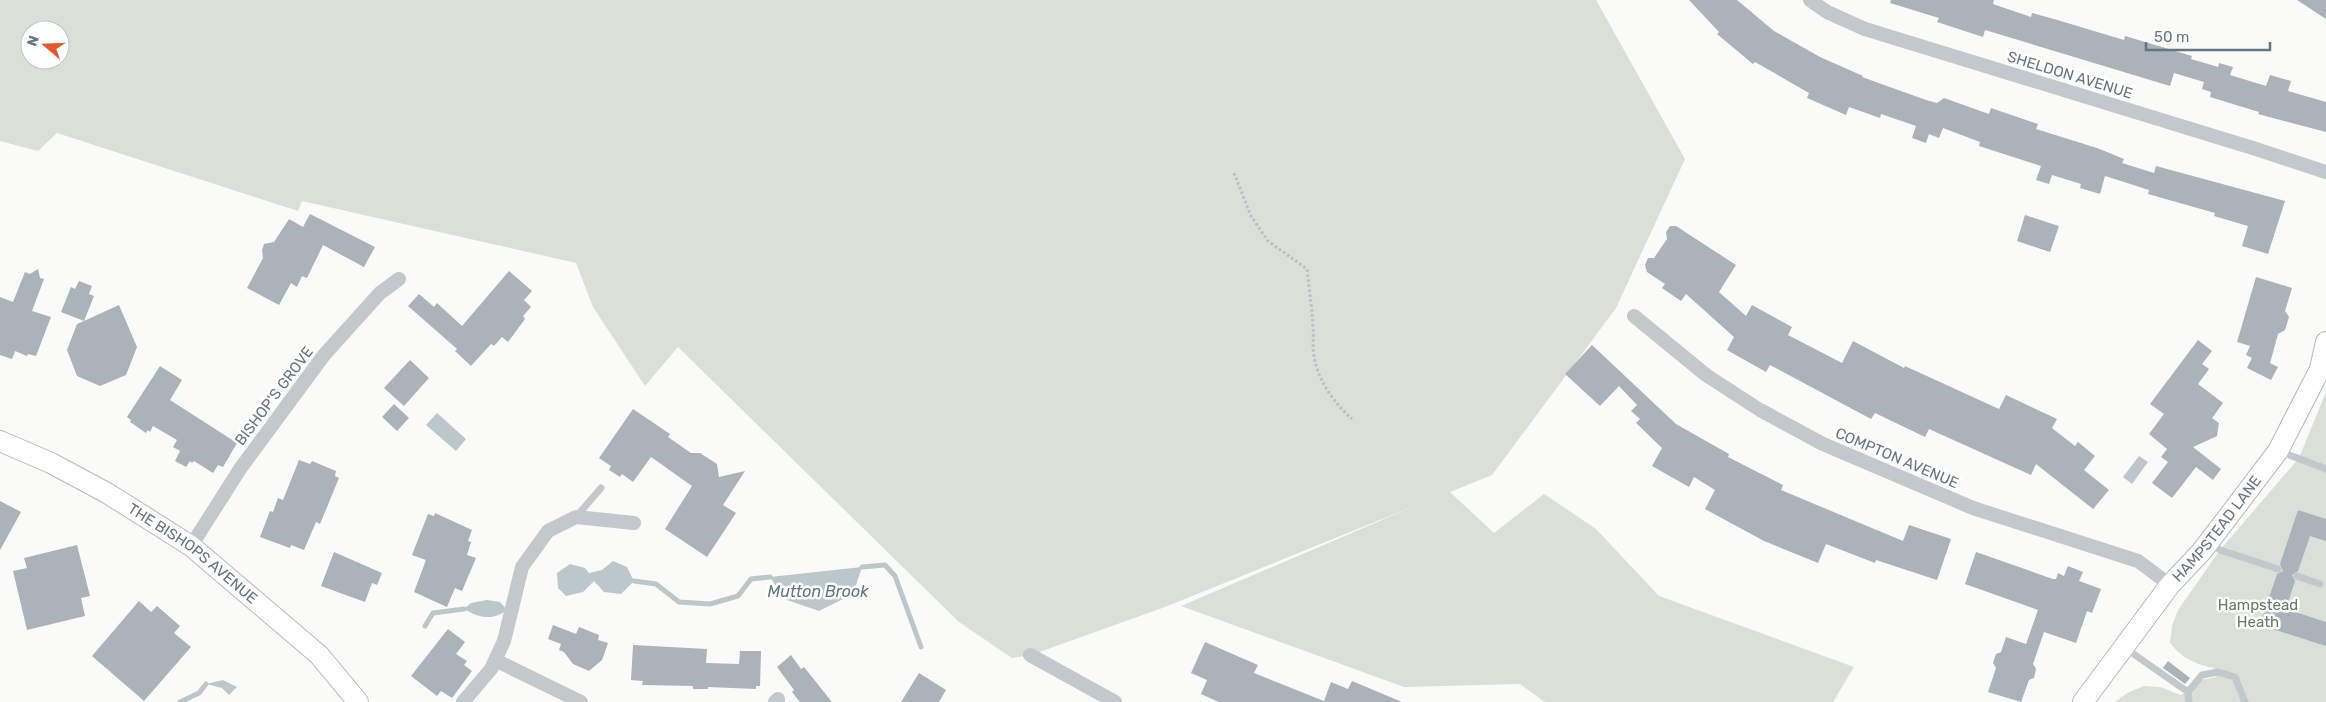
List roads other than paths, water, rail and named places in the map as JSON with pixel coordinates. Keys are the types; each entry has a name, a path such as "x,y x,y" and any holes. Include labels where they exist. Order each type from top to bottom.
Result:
{"street":[{"name":"SHELDON AVENUE","path":"1810,0 1826,12 1865,29 2326,172"},
{"name":"BISHOP'S GROVE","path":"191,546 240,469 324,354 380,294 399,279"},
{"name":"COMPTON AVENUE","path":"1634,316 1706,375 1760,410 1822,444 1897,478 1973,508 2138,561 2170,584"},
{"name":"HAMPSTEAD LANE","path":"2084,702 2170,584 2209,542 2278,451 2320,369 2326,342"},
{"name":"THE BISHOPS AVENUE","path":"0,441 51,463 107,493 191,546 319,655 358,702"},
{"path":"463,702 491,669 507,632 522,567 548,531 576,517 634,523"},
{"path":"1030,655 1115,702"},
{"path":"495,660 581,702"}],"lane":[{"path":"2278,451 2326,469"},
{"path":"576,517 601,488"},
{"path":"2209,542 2220,550 2278,569"},
{"path":"2297,576 2320,584"},
{"path":"2123,647 2188,692"},
{"path":"2188,702 2188,692 2202,675 2218,672 2235,677 2245,702"}],"water":[{"path":"437,413 466,439 456,451 426,425"},
{"path":"2139,456 2148,462 2132,484 2123,477"},
{"path":"613,561 627,567 634,581 621,594 604,592 594,581 583,592 566,596 558,588 557,573 570,564 585,568 589,573 602,570"},
{"name":"Mutton Brook","path":"862,567 853,594 819,611 784,599 770,577"},
{"path":"487,600 500,602 507,610 496,616 486,617 464,609 471,603"},
{"path":"223,680 237,687 229,695 222,688 206,684"}],"waterway":[{"path":"862,567 885,565 895,576 921,647"},
{"name":"Mutton Brook","path":"634,581 656,584 679,602 710,604 738,596 751,579 770,577"},
{"name":"Mutton Brook","path":"425,626 433,613 464,609"},
{"name":"Mutton Brook","path":"180,702 199,693 206,684"}],"park label":[{"name":"Hampstead Heath","path":"2258,614"}]}
